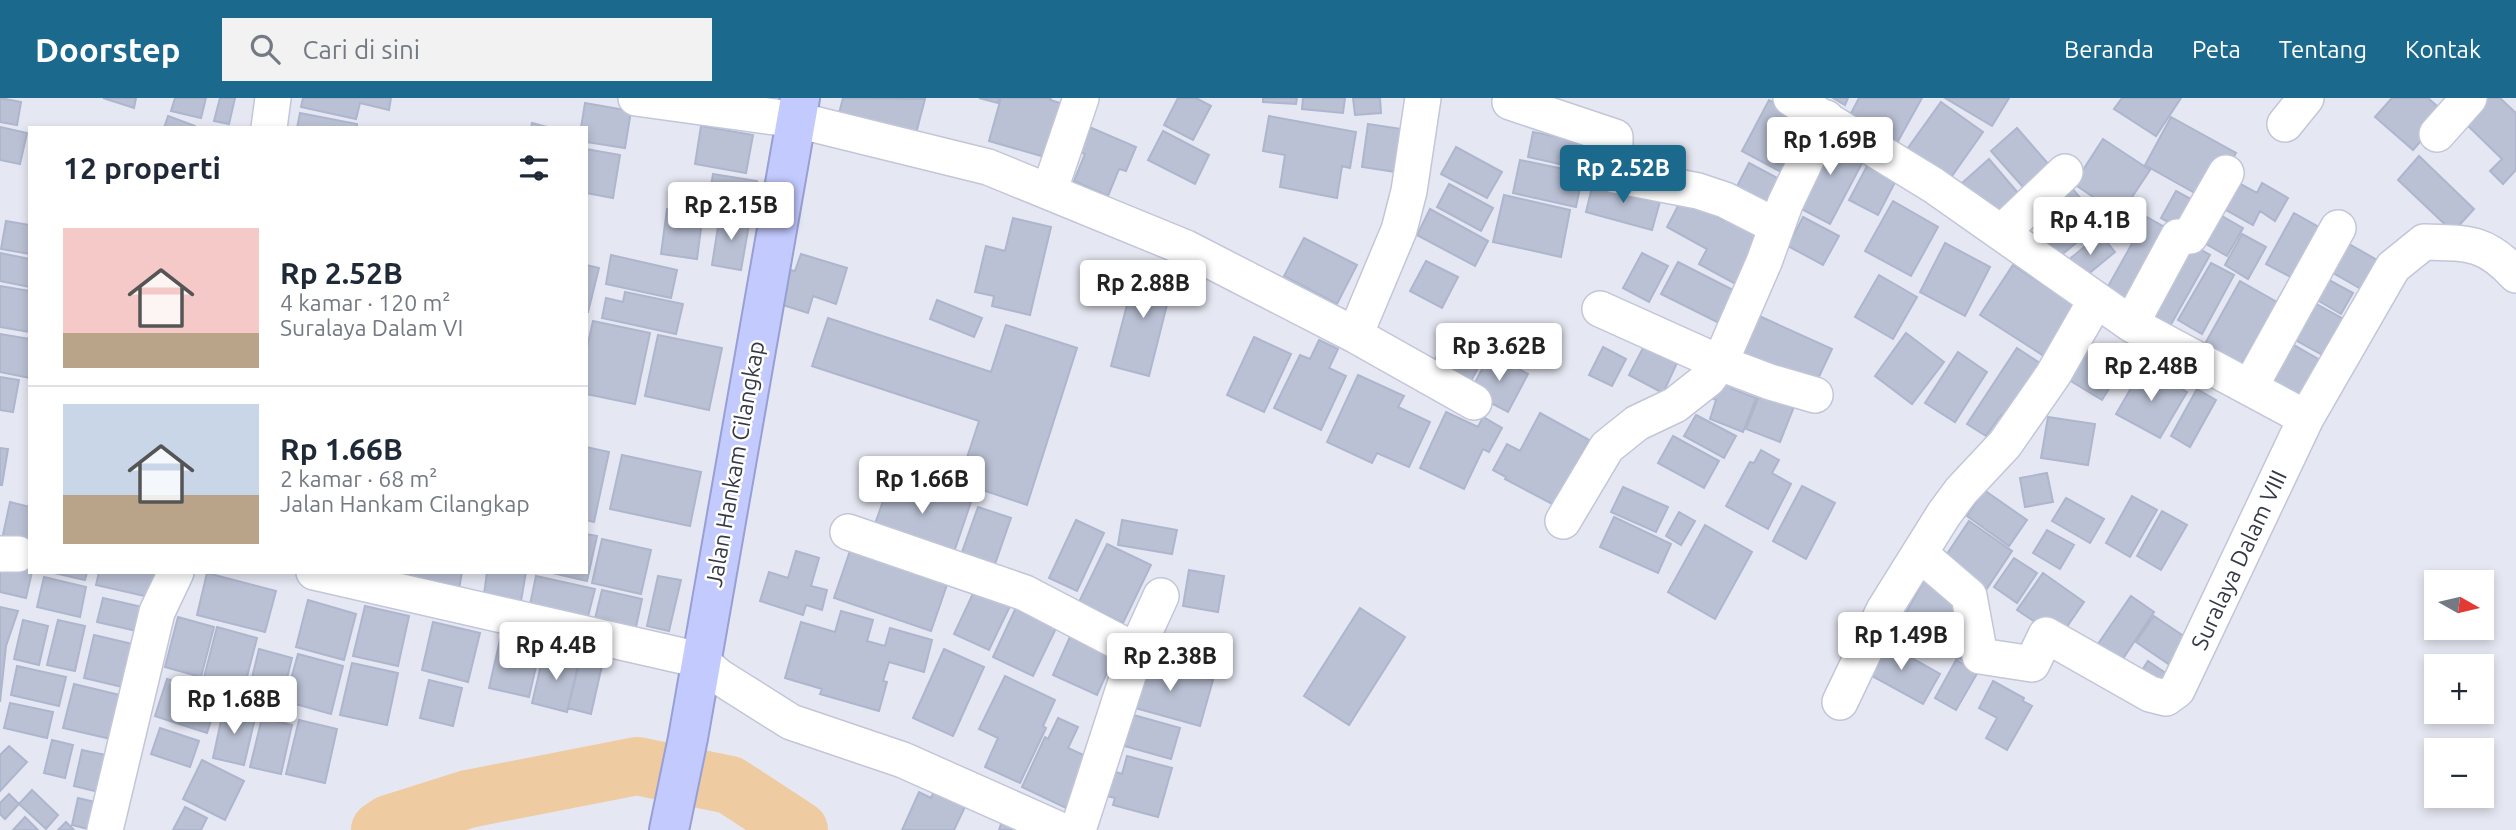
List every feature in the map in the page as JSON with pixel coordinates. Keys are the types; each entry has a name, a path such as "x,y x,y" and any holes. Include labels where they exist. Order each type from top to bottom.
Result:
{"street":[{"path":"269,126 272,98"},
{"path":"636,98 799,109 988,167 1186,248 1354,335 1474,402"},
{"path":"1049,192 1081,98"},
{"path":"1354,335 1399,230 1409,191 1423,98"},
{"path":"1791,98 1933,185 2131,324 2306,418"},
{"path":"2437,134 2469,98"},
{"path":"1506,99 1615,137 1615,175 1698,191 1725,200 1776,226"},
{"name":"Jalan Hankam Cilangkap","path":"669,830 688,738 799,109"},
{"path":"1563,522 1608,447 1637,423 1675,405 1708,379 1720,363 1776,226 1826,118"},
{"path":"2001,233 2065,172"},
{"path":"2131,324 2178,237 2190,236 2227,173"},
{"path":"2250,387 2338,228"},
{"name":"Suralaya Dalam VIII","path":"1920,554 1969,596 1980,656 2032,664 2046,635 2150,694 2166,698 2177,690 2306,418 2393,267 2424,242 2473,243 2502,260 2516,275"},
{"path":"1840,702 1884,610 1944,514 2005,444 2053,375 2096,300"},
{"path":"1600,309 1720,363 1815,395"},
{"path":"848,532 1025,593 1136,651"},
{"path":"105,830 157,612 175,574"},
{"path":"323,574 700,660 718,676 791,722 903,760 1060,830"},
{"path":"1078,830 1136,651 1161,596"}],"building":[{"path":"0,98 21,102 17,125 0,122"},
{"path":"103,98 136,98 134,108"},
{"path":"175,98 206,98 201,118 171,111"},
{"path":"220,98 235,98 229,124 214,121"},
{"path":"303,98 391,98 389,110 360,103 356,119 301,107"},
{"path":"843,98 925,99 914,141 837,121"},
{"path":"979,98 999,98 998,103"},
{"path":"1001,98 1051,98 1050,100 1070,106 1055,160 989,141"},
{"path":"1178,98 1196,98 1211,106 1193,140 1164,125"},
{"path":"1263,98 1297,98 1296,104 1263,102"},
{"path":"1303,98 1345,98 1343,113 1302,109"},
{"path":"1353,98 1380,98 1381,113 1355,115"},
{"path":"1833,98 1848,98 1845,105"},
{"path":"1859,98 1922,98 1897,143 1849,117"},
{"path":"1945,98 2009,98 1992,126"},
{"path":"2122,98 2181,98 2156,136 2114,109"},
{"path":"2392,98 2428,98 2445,113 2413,150 2375,117"},
{"path":"2481,98 2500,98 2516,113 2516,170 2503,184 2490,171 2502,159 2461,119"},
{"path":"1769,100 1814,125 1787,175 1742,151"},
{"path":"1941,102 1983,132 1947,183 1905,152"},
{"path":"585,103 631,111 625,148 588,142 588,126 581,126"},
{"path":"300,113 357,124 357,126 297,126"},
{"path":"168,116 195,126 165,126"},
{"path":"1269,116 1356,132 1350,168 1342,166 1337,198 1280,187 1285,155 1263,151"},
{"path":"2171,117 2236,153 2209,201 2145,165"},
{"path":"1368,124 1415,131 1409,174 1362,167"},
{"path":"701,126 753,135 746,173 695,164"},
{"path":"1087,126 1136,147 1126,171 1119,169 1108,196 1074,181 1085,154 1076,150"},
{"path":"0,127 27,133 20,164 0,160"},
{"path":"2017,128 2057,174 2031,196 1991,151"},
{"path":"1831,130 1869,150 1830,224 1792,204"},
{"path":"1163,131 1209,155 1195,184 1148,160"},
{"path":"1533,132 1583,142 1578,168 1528,157"},
{"path":"2103,139 2150,170 2120,215 2074,184"},
{"path":"1456,147 1502,172 1487,198 1441,174"},
{"path":"588,149 620,155 613,198 588,193"},
{"path":"1874,153 1902,169 1878,215 1849,200"},
{"path":"2419,156 2474,209 2453,232 2398,180"},
{"path":"1989,159 2024,200 1998,224 1962,183"},
{"path":"1520,160 1583,173 1576,207 1513,193"},
{"path":"1749,163 1785,182 1767,215 1732,196"},
{"path":"713,174 757,181 752,212 708,205"},
{"path":"1594,179 1661,198 1652,230 1586,212"},
{"path":"2233,180 2257,193 2262,183 2288,198 2275,221 2260,211 2253,225 2219,206"},
{"path":"2067,182 2101,223 2060,256 2026,215"},
{"path":"1449,184 1493,208 1481,231 1437,207"},
{"path":"2176,191 2198,203 2183,230 2161,218"},
{"path":"1504,195 1570,210 1561,257 1493,242"},
{"path":"1682,198 1723,220 1727,214 1768,236 1741,287 1699,264 1707,249 1667,227"},
{"path":"1893,201 1938,227 1911,276 1865,251"},
{"path":"2208,208 2243,228 2227,256 2192,236"},
{"path":"667,209 703,213 697,259 661,254"},
{"path":"1430,209 1488,241 1475,266 1417,235"},
{"path":"2294,213 2324,230 2296,280 2266,264"},
{"path":"720,214 750,219 741,270 712,265"},
{"path":"1803,217 1839,236 1823,265 1788,246"},
{"path":"2147,217 2173,232 2133,305 2106,290"},
{"path":"1013,218 1051,227 1030,315 992,306 994,296 975,292 986,246 1005,251"},
{"path":"6,221 28,225 28,254 1,249"},
{"path":"2100,234 2115,252 2081,280 2066,262"},
{"path":"2242,234 2266,247 2248,279 2225,265"},
{"path":"2337,237 2384,264 2368,293 2321,266"},
{"path":"1304,238 1357,265 1337,304 1284,276"},
{"path":"2182,239 2210,255 2169,328 2141,313"},
{"path":"1945,243 1990,267 1965,316 1920,292"},
{"path":"0,253 28,259 28,287 0,281"},
{"path":"1642,253 1668,266 1649,302 1623,288"},
{"path":"801,254 847,268 836,304 813,296 808,313 780,304 790,270 795,271"},
{"path":"611,255 677,270 671,298 606,284"},
{"path":"1426,261 1458,277 1442,308 1410,291"},
{"path":"1678,262 1739,293 1723,325 1661,294"},
{"path":"1138,263 1175,273 1149,376 1111,366"},
{"path":"2211,263 2234,275 2202,334 2178,320"},
{"path":"588,265 599,268 588,312"},
{"path":"2013,265 2079,308 2047,358 1980,315"},
{"path":"2316,273 2353,293 2341,314 2305,293"},
{"path":"1879,275 1917,297 1893,339 1855,317"},
{"path":"2240,281 2277,302 2237,372 2201,351"},
{"path":"0,286 28,291 28,332 0,327"},
{"path":"625,292 683,304 676,334 602,318 606,298 623,302"},
{"path":"2302,296 2347,321 2326,357 2281,332"},
{"path":"937,300 982,318 974,337 930,319"},
{"path":"1757,315 1832,349 1815,385 1739,366 1745,353 1740,351"},
{"path":"828,318 991,372 1006,325 1077,348 1027,505 959,482 979,421 812,366"},
{"path":"593,321 650,333 635,404 588,394 588,343"},
{"path":"1452,327 1489,347 1467,389 1430,369"},
{"path":"1906,333 1944,362 1912,404 1875,376"},
{"path":"0,334 28,339 28,378 0,372"},
{"path":"658,335 722,348 709,410 645,396"},
{"path":"1254,337 1291,354 1264,412 1227,395"},
{"path":"2280,337 2327,364 2304,405 2257,378"},
{"path":"1319,340 1338,349 1329,368 1346,376 1321,430 1274,408 1300,355 1310,359"},
{"path":"2086,340 2125,363 2102,400 2064,377"},
{"path":"1644,346 1677,363 1663,393 1629,375"},
{"path":"1603,347 1626,359 1612,386 1589,375"},
{"path":"2017,348 2049,369 2014,424 2001,415 1986,436 1967,424"},
{"path":"1958,352 1987,372 1955,422 1925,403"},
{"path":"1490,354 1528,374 1508,412 1470,392"},
{"path":"2143,367 2187,392 2160,438 2116,414"},
{"path":"1719,370 1737,377 1732,389 1756,398 1743,432 1710,419 1716,400 1708,397"},
{"path":"1358,375 1404,396 1398,407 1430,422 1409,467 1377,453 1372,463 1327,442"},
{"path":"0,377 19,380 13,412 0,410"},
{"path":"1763,386 1797,399 1780,442 1746,429"},
{"path":"2197,389 2216,400 2190,447 2171,436"},
{"path":"1446,412 1478,427 1483,417 1502,428 1489,452 1483,449 1464,489 1420,468"},
{"path":"1540,413 1589,440 1554,505 1493,470 1507,444 1520,451"},
{"path":"1696,415 1736,436 1724,458 1684,436"},
{"path":"2048,417 2095,424 2088,465 2041,458"},
{"path":"1673,436 1719,461 1704,488 1658,463"},
{"path":"588,447 609,452 594,522 588,520"},
{"path":"0,448 8,449 2,485 0,485"},
{"path":"1761,450 1779,460 1772,473 1791,484 1768,529 1726,506 1750,462 1754,463"},
{"path":"622,455 701,472 690,526 610,509"},
{"path":"2047,473 2053,502 2025,507 2020,478"},
{"path":"892,475 971,502 952,558 873,530"},
{"path":"1802,486 1835,503 1806,559 1773,541"},
{"path":"1623,487 1668,507 1656,532 1611,512"},
{"path":"1984,490 2027,520 2009,546 1967,516"},
{"path":"2132,496 2157,510 2130,557 2106,543"},
{"path":"2066,498 2104,519 2090,543 2052,521"},
{"path":"10,502 28,506 28,551 1,544"},
{"path":"978,507 1011,518 994,567 961,555"},
{"path":"2162,511 2187,525 2161,570 2137,556"},
{"path":"1679,512 1695,521 1681,545 1666,536"},
{"path":"1614,517 1671,544 1658,573 1600,547"},
{"path":"1076,520 1104,533 1077,591 1049,578"},
{"path":"1122,520 1177,530 1172,554 1118,545"},
{"path":"1969,521 2012,551 1984,593 1941,563"},
{"path":"1705,525 1752,552 1715,619 1668,592"},
{"path":"2047,530 2074,545 2060,569 2033,553"},
{"path":"588,534 597,536 587,581 557,574 588,574"},
{"path":"602,539 651,550 641,594 592,583"},
{"path":"853,542 950,576 931,631 834,598"},
{"path":"1107,544 1151,565 1123,623 1079,602"},
{"path":"796,551 819,558 811,586 827,590 822,610 806,605 803,615 760,601 769,572 788,578"},
{"path":"0,558 28,565 28,574 32,574 26,598 0,592"},
{"path":"2014,558 2037,573 2017,603 1994,587"},
{"path":"1189,570 1224,576 1218,612 1183,606"},
{"path":"2043,573 2084,602 2059,638 2017,610"},
{"path":"59,574 86,574 85,580"},
{"path":"99,574 164,574 158,599 96,585"},
{"path":"207,574 276,591 265,632 197,615"},
{"path":"411,574 462,574 457,601 407,590"},
{"path":"487,574 526,574 520,607 483,602"},
{"path":"1927,575 1967,597 1934,656 1895,633"},
{"path":"536,576 595,589 585,628 528,614"},
{"path":"658,576 681,580 669,631 647,626"},
{"path":"44,577 86,587 80,617 37,607"},
{"path":"977,585 1012,602 989,650 954,634"},
{"path":"602,590 642,599 633,641 592,631"},
{"path":"2131,596 2154,612 2122,660 2098,644"},
{"path":"103,598 155,610 150,634 97,622"},
{"path":"308,600 356,614 344,660 296,647"},
{"path":"1019,601 1060,620 1033,676 993,657"},
{"path":"365,606 409,616 398,666 353,656"},
{"path":"0,607 18,611 6,646 0,702"},
{"path":"1360,608 1405,637 1349,725 1304,696"},
{"path":"841,611 873,620 867,641 885,646 890,628 932,640 924,672 889,662 879,711 820,694 822,689 785,678 801,622 835,632"},
{"path":"2154,616 2188,639 2170,665 2136,642"},
{"path":"178,617 214,627 201,677 165,667"},
{"path":"23,620 48,626 39,665 14,659"},
{"path":"58,620 85,626 75,671 47,665"},
{"path":"433,622 480,633 468,682 422,670"},
{"path":"1954,626 1975,635 1964,661 1942,651"},
{"path":"217,627 257,638 243,692 203,681"},
{"path":"1073,630 1117,650 1097,695 1053,675"},
{"path":"94,635 141,646 131,689 84,678"},
{"path":"500,640 540,649 529,697 489,688"},
{"path":"1880,640 1940,674 1923,704 1863,671"},
{"path":"259,649 292,658 281,703 248,694"},
{"path":"944,649 984,667 953,736 913,718"},
{"path":"544,653 579,661 567,712 532,703"},
{"path":"298,654 343,666 331,714 285,701"},
{"path":"581,656 603,661 591,714 568,708"},
{"path":"1141,659 1213,680 1200,726 1128,706"},
{"path":"1956,660 1978,672 1956,710 1935,698"},
{"path":"2148,661 2167,674 2154,693 2135,681"},
{"path":"352,663 398,673 387,725 340,715"},
{"path":"17,666 66,677 59,706 11,695"},
{"path":"1005,676 1055,700 1043,726 1046,728 1020,783 985,767 998,738 979,729"},
{"path":"167,679 219,696 207,733 155,716"},
{"path":"429,680 462,688 453,726 420,718"},
{"path":"1993,681 2024,698 2023,701 2032,706 2007,750 1986,738 1997,718 1979,708"},
{"path":"74,684 124,696 115,740 63,728"},
{"path":"10,703 53,712 47,738 4,728"},
{"path":"224,707 256,714 244,765 213,758"},
{"path":"1130,714 1180,728 1171,759 1121,745"},
{"path":"262,718 292,725 281,774 250,767"},
{"path":"1058,718 1078,727 1068,748 1090,758 1066,808 1022,787 1045,737 1048,739"},
{"path":"299,720 337,729 325,783 286,774"},
{"path":"160,728 199,741 190,767 151,754"},
{"path":"52,740 73,745 65,778 44,773"},
{"path":"9,746 27,762 0,791 0,755"},
{"path":"82,750 115,757 107,794 74,786"},
{"path":"1127,756 1172,768 1158,817 1113,805 1115,798 1102,795 1110,770 1122,774"},
{"path":"202,760 244,781 225,820 183,799"},
{"path":"940,778 972,792 954,830 902,830 919,792 931,798"},
{"path":"32,790 58,815 46,829 19,804"},
{"path":"9,794 19,804 5,819 0,814 0,803"},
{"path":"78,798 107,805 92,830 72,825"},
{"path":"185,807 207,818 201,830 173,830"},
{"path":"25,817 38,830 13,830"},
{"path":"1003,818 1038,830 999,830"},
{"path":"66,822 74,830 58,830"}],"waterway":[{"path":"380,830 389,824 468,799 637,766 730,785 799,830"}]}
